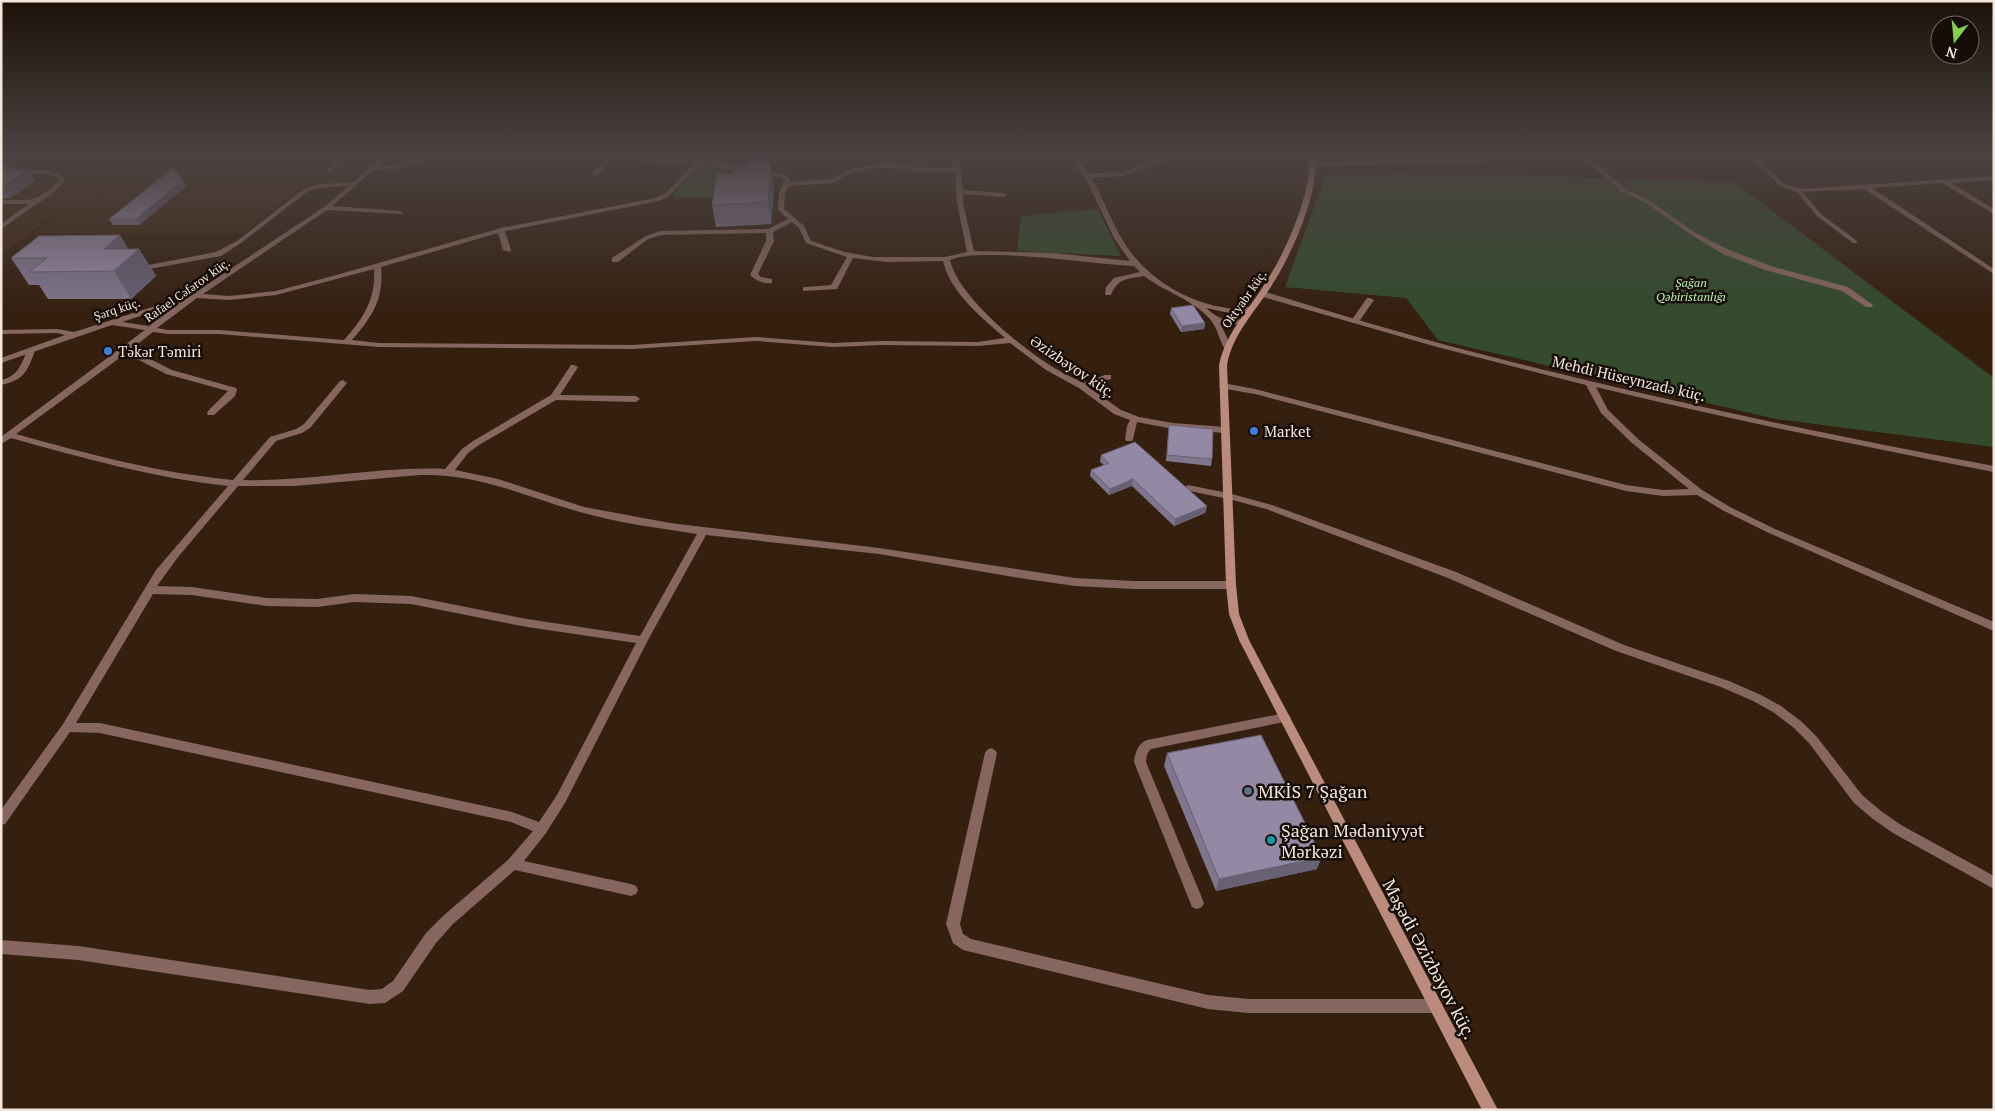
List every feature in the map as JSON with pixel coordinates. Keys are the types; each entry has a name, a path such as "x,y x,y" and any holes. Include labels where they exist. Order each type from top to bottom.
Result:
{"street":[{"path":"1,227 28,208"},
{"path":"137,269 218,254 239,242 283,208"},
{"path":"326,208 400,213"},
{"name":"Rafael Cəfərov küç.","path":"6,438 120,354 194,296 326,208"},
{"path":"194,296 229,298 276,293 377,267 501,230 616,208"},
{"path":"781,208 781,210 802,227 810,243 851,256 889,261 946,259 953,255 971,253 1073,257 1136,264"},
{"path":"961,208 971,253"},
{"path":"1104,208 1120,240 1136,264 1146,273 1197,303 1215,320 1227,346"},
{"name":"Oktyabr küç.","path":"1225,430 1222,365 1227,346 1241,321 1263,294 1281,263 1303,208"},
{"path":"1656,208 1692,233 1726,252 1768,268 1845,289 1869,305"},
{"path":"1814,208 1855,242"},
{"path":"1897,208 1994,272"},
{"path":"615,260 646,238 660,233 769,231 793,220"},
{"path":"501,230 507,250"},
{"path":"769,231 770,241 754,275 759,279 769,281"},
{"path":"806,288 834,287 851,256"},
{"name":"Əzizbəyov küç.","path":"946,259 946,266 956,284 991,322 1047,367 1082,386 1115,410 1135,418 1225,430"},
{"path":"346,343 372,311 377,285 377,267"},
{"path":"1108,293 1108,287 1112,282 1146,273"},
{"name":"Mehdi Hüseynzadə küç.","path":"1263,294 1463,352 1590,384 1802,431 1994,469"},
{"name":"Şərq küç.","path":"1,361 75,334 194,296"},
{"path":"1355,321 1370,300"},
{"path":"1197,303 1229,311 1251,308"},
{"path":"1215,320 1230,323 1241,321"},
{"path":"111,322 149,330 211,332 379,345 632,347 756,339 833,344 969,344 1012,340"},
{"name":"Şərq küç.","path":"1,332 57,331 75,334"},
{"path":"1,383 11,381 22,374 31,351"},
{"path":"120,354 141,358 175,374 233,390 232,394 211,414"},
{"path":"448,472 465,451 476,443 554,397 574,367"},
{"path":"1082,386 1108,377"},
{"path":"1,820 67,727 150,590 174,555 273,439 299,431 307,426 342,383"},
{"path":"1590,384 1604,411 1635,441 1699,492 1727,509 1772,531 1994,627"},
{"path":"1223,386 1255,392 1626,488 1644,492 1699,492"},
{"path":"554,397 636,399"},
{"path":"1130,439 1130,426 1135,418"},
{"name":"Məşədi Əzizbəyov küç.","path":"1225,430 1231,585 1237,625 1434,1006 1490,1110"},
{"path":"6,438 133,468 236,484 305,482 406,473 448,472 492,480 566,505 601,514 704,530 888,552 1074,582 1123,585 1231,585"},
{"path":"1188,488 1269,507 1452,575 1620,648 1725,684 1757,698 1777,708 1798,725 1813,740 1858,799 1877,815 1897,829 1994,883"},
{"path":"1,947 78,953 370,997 385,996 398,986 431,938 448,920 513,864 542,829 561,799 643,640 704,530"},
{"path":"150,590 192,591 267,602 317,603 378,598 411,600 444,605 518,622 643,640"},
{"path":"1197,903 1140,762 1141,753 1147,745 1285,718"},
{"path":"67,727 100,728 512,817 542,829"},
{"path":"991,753 955,906 953,924 958,938 968,945 1208,1002 1248,1006 1434,1006"},
{"path":"513,864 631,890"}],"shaded area":[{"path":"1,208 64,208 1,255"},
{"path":"64,208 275,208 243,233 34,233"}],"green space":[{"name":"Şağan Qəbiristanlığı","path":"1314,208 1768,208 1994,378 1994,447 1776,419 1438,340 1406,298 1285,287"},
{"path":"1098,209 1121,256 1017,251 1021,216"}],"building":[{"path":"123,208 149,208 136,219 109,219"},
{"path":"120,235 104,249 139,249 114,271 29,272 47,258 11,258 39,236"},
{"path":"1193,305 1205,323 1182,326 1171,308"},
{"path":"1169,425 1213,429 1212,459 1167,455"},
{"path":"1135,442 1207,506 1175,519 1133,479 1110,489 1091,470 1109,463 1101,455"},
{"path":"1261,735 1322,857 1219,879 1167,753"}],"place":[{"name":"Təkər Təmiri","path":"108,351"},
{"name":"Market","path":"1254,431"},
{"name":"MKİS 7 Şağan","path":"1248,791"},
{"name":"Şağan Mədəniyyət Mərkəzi","path":"1271,840"}]}
